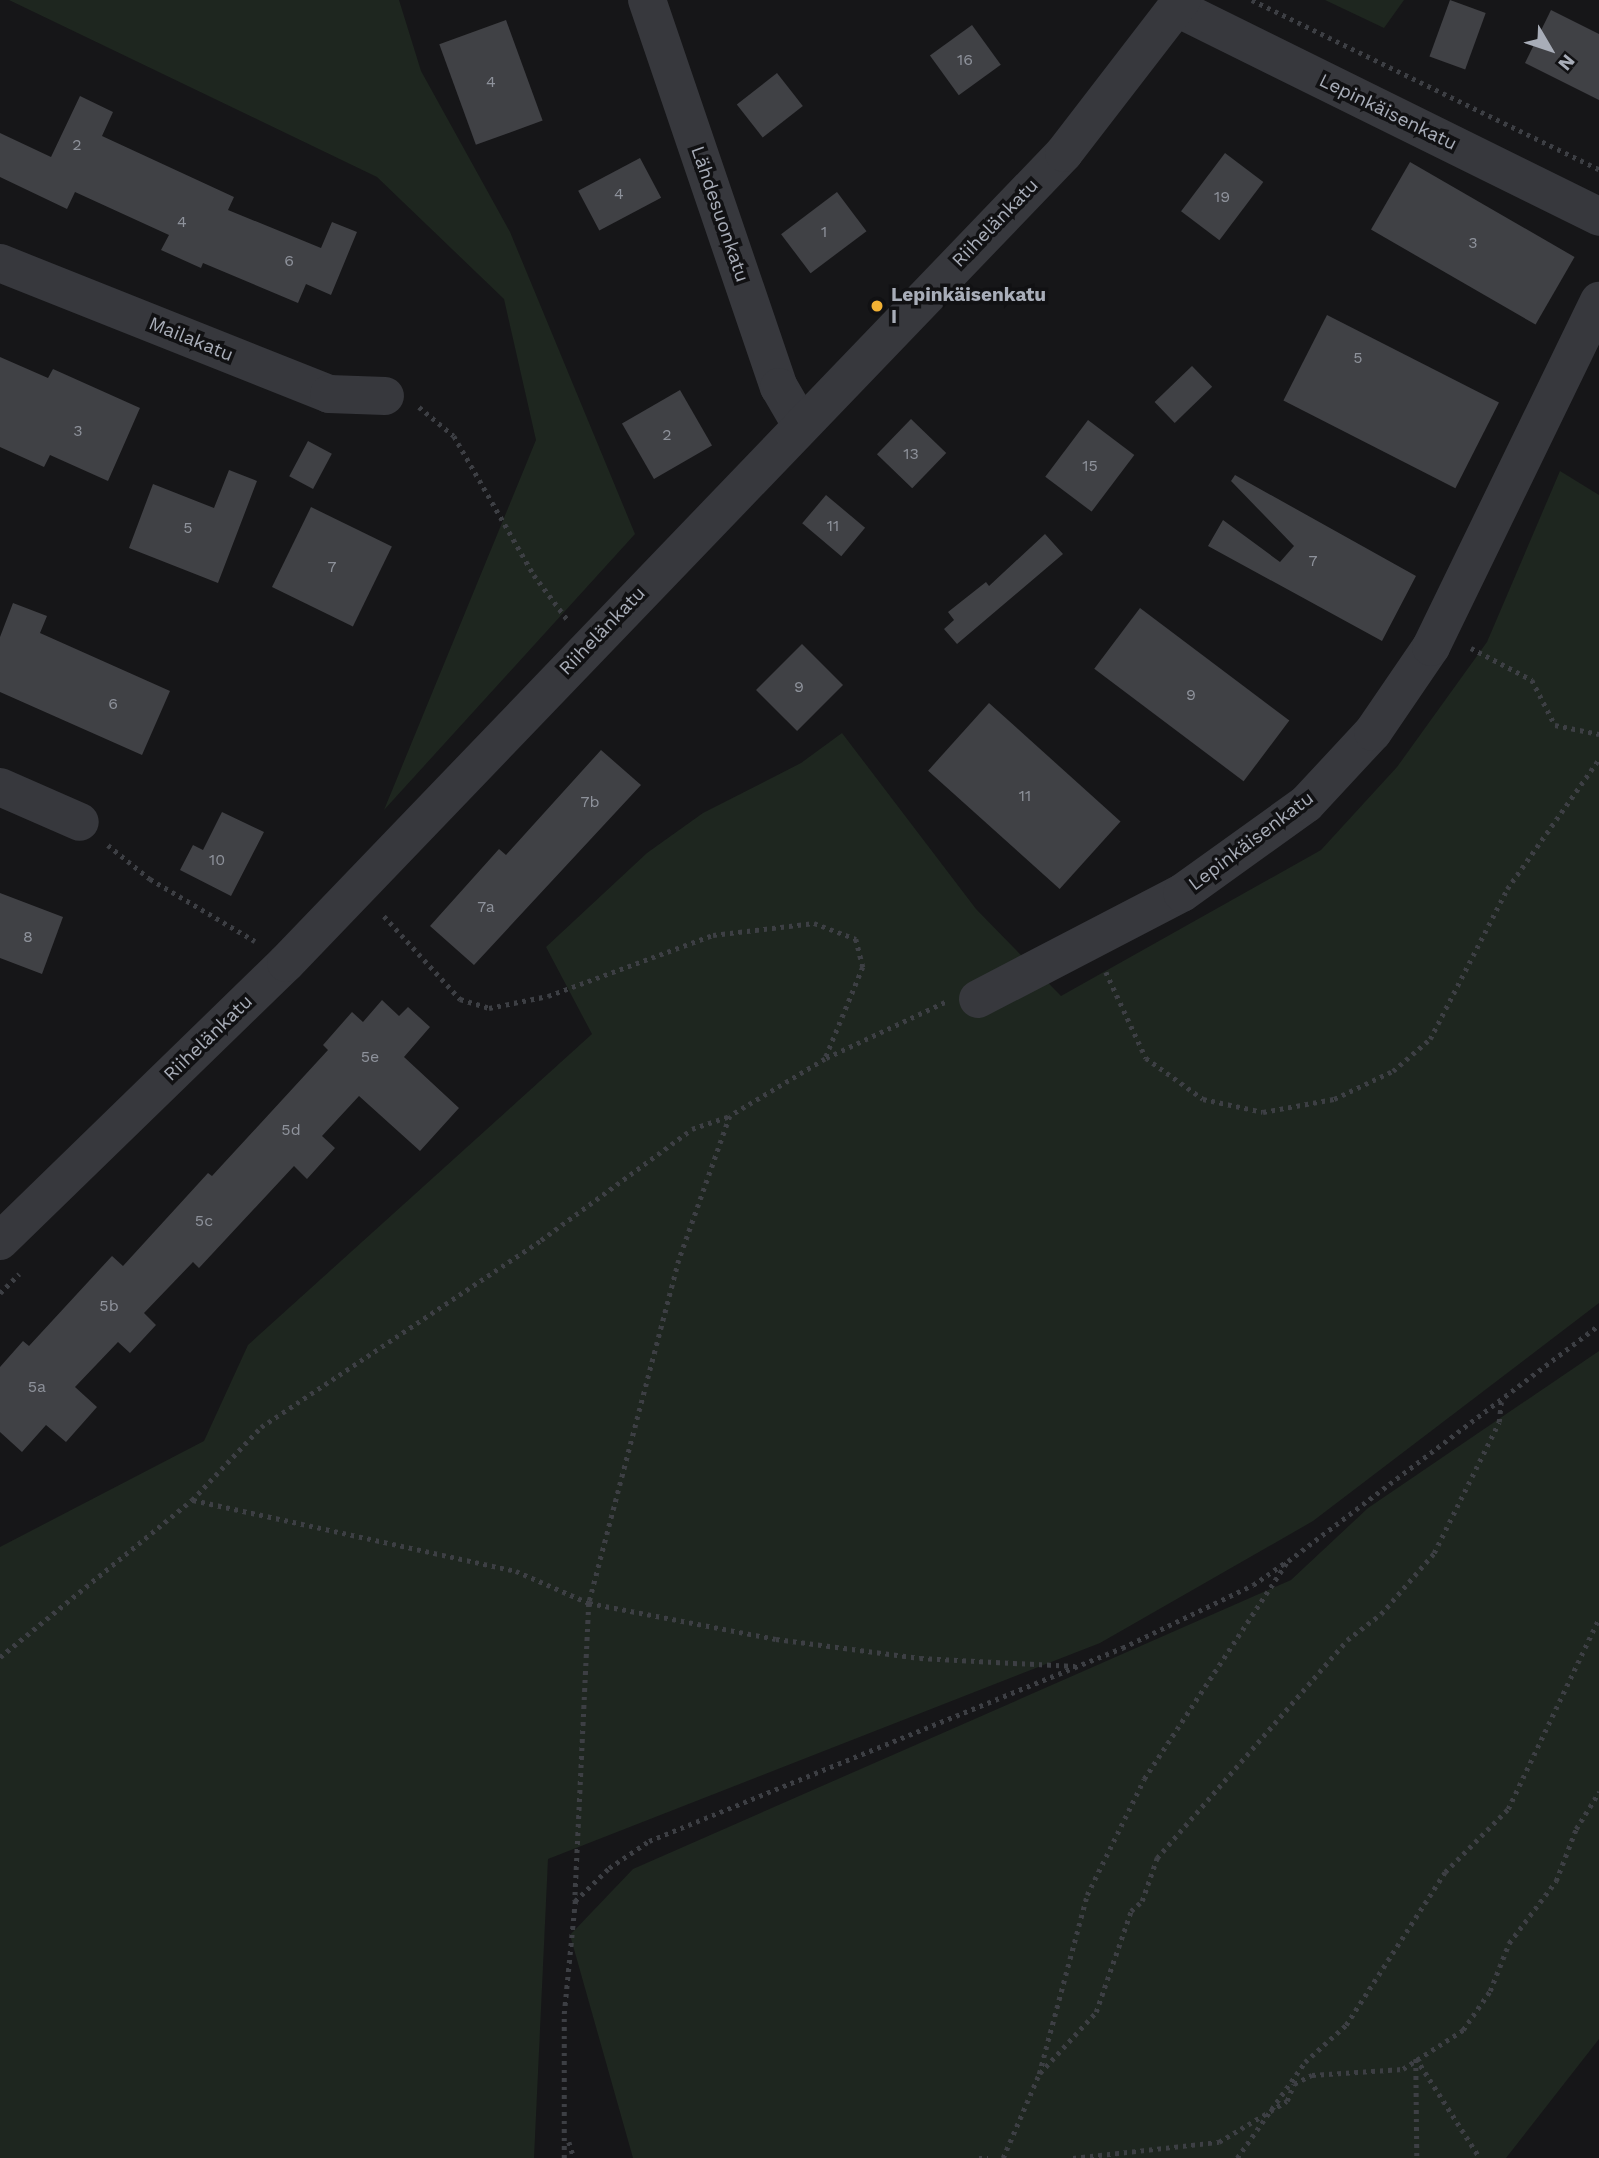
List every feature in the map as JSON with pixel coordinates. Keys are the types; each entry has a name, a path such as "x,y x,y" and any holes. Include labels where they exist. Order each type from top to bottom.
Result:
{"street":[{"name":"Lähdesuonkatu","path":"647,0 779,387 801,425"},
{"name":"Riihelänkatu","path":"0,1241 286,963 587,646 1064,153 1180,4"},
{"name":"Lepinkäisenkatu","path":"1180,4 1599,217"},
{"name":"Mailakatu","path":"0,262 329,394 385,396"},
{"name":"Lepinkäisenkatu","path":"963,1000 1182,893 1306,804 1373,732 1431,647 1599,301"},
{"path":"0,787 80,822"}],"path":[{"path":"1252,0 1599,169"},
{"path":"385,396 421,408 454,436 534,575 587,646"},
{"path":"1458,641 1532,680 1555,725 1599,734"},
{"path":"1104,969 1146,1058 1203,1099 1263,1112 1334,1099 1393,1071 1430,1039 1507,890 1599,759"},
{"path":"80,822 150,879 231,923 286,963"},
{"path":"384,916 460,999 489,1008 548,996 713,936 814,923 856,939 863,967 825,1059"},
{"path":"0,1657 192,1500 261,1427 541,1240 692,1129 730,1116 825,1059 963,1000"},
{"path":"574,2158 569,2141 564,2014 575,1901 590,1603 679,1260 730,1116"},
{"path":"575,1901 649,1841 1077,1666 1253,1585 1289,1562 1599,1325"},
{"path":"1039,2074 1096,2012 1131,1911 1142,1901 1157,1858 1261,1746 1347,1640 1381,1614 1434,1553 1499,1422 1501,1402"},
{"path":"192,1500 516,1571 590,1603 776,1639 920,1658 1077,1666"},
{"path":"1003,2158 1039,2074 1087,1895 1144,1779 1289,1562"},
{"path":"1237,2158 1265,2112 1306,2062 1346,2025 1445,1872 1508,1809 1599,1618"},
{"path":"1073,2158 1219,2142 1287,2101 1294,2084 1312,2075 1403,2069 1416,2058 1463,2030 1490,1991 1509,1943 1556,1881 1576,1829 1599,1792"},
{"path":"1416,2058 1417,2158"},
{"path":"1416,2058 1480,2158"},
{"path":"564,2158 569,2141"},
{"path":"979,2158 988,2158"}],"shaded area":[{"path":"9,0 399,0 421,71 510,232 635,534 384,810 536,440 504,299 377,177"},
{"path":"1325,0 1404,0 1384,28"},
{"path":"1560,471 1599,495 1599,1303 1313,1521 1100,1643 548,1859 534,2158 0,2158 0,1547 204,1441 248,1345 592,1034 546,947 647,853 703,813 801,763 842,733 976,909 1061,996 1321,850 1397,767 1487,642"},
{"path":"1599,1351 1599,2039 1506,2158 633,2158 570,1935 633,1869 1291,1580 1368,1508"}],"building":[{"path":"1450,0 1486,13 1465,69 1429,56"},
{"path":"1551,10 1599,34 1599,100 1525,63"},
{"path":"506,20 543,121 476,145 439,44"},
{"path":"972,25 1001,65 959,95 930,56"},
{"path":"777,73 803,106 763,137 737,104"},
{"path":"80,96 113,112 102,136 234,197 228,210 321,248 332,222 357,232 331,295 306,284 298,303 203,263 201,268 161,250 169,235 75,192 67,209 0,177 0,133 51,157"},
{"path":"1225,153 1263,182 1219,240 1181,211"},
{"path":"640,158 661,198 599,231 578,191"},
{"path":"1410,162 1575,257 1536,325 1371,230"},
{"path":"837,192 866,231 811,273 781,234"},
{"path":"1327,315 1499,403 1455,488 1283,401"},
{"path":"0,357 48,378 53,369 140,408 108,481 50,455 44,467 0,447"},
{"path":"1192,366 1212,387 1175,423 1155,402"},
{"path":"680,390 712,445 654,479 622,424"},
{"path":"911,419 946,453 912,488 877,454"},
{"path":"1088,420 1134,455 1092,512 1045,477"},
{"path":"308,441 332,454 313,489 289,476"},
{"path":"229,470 257,481 218,583 129,548 153,484 214,508"},
{"path":"1235,475 1416,576 1382,641 1208,546 1223,520 1280,562 1294,546 1231,481"},
{"path":"826,495 865,528 841,556 802,523"},
{"path":"311,507 392,546 353,626 272,587"},
{"path":"1045,534 1063,554 957,644 944,629 954,620 948,612 986,582 989,586"},
{"path":"13,603 47,616 40,633 170,691 142,755 0,692 0,637"},
{"path":"1140,608 1289,721 1244,781 1094,669"},
{"path":"802,644 843,685 797,731 756,690"},
{"path":"989,703 1121,821 1060,889 928,771"},
{"path":"601,750 641,785 474,965 430,926 499,849 506,855"},
{"path":"222,812 264,832 231,896 180,870 193,845 203,850"},
{"path":"0,893 63,917 42,974 0,958"},
{"path":"382,1000 399,1016 408,1007 430,1027 404,1057 459,1108 420,1151 359,1096 322,1136 335,1148 307,1179 294,1166 199,1268 193,1262 144,1313 156,1325 130,1353 118,1342 75,1387 97,1407 66,1442 46,1425 22,1452 0,1432 0,1367 23,1341 29,1346 112,1256 123,1266 208,1173 212,1176 328,1050 323,1045 352,1012 363,1022"}],"place":[{"name":"Lepinkäisenkatu I","path":"877,306"}]}
